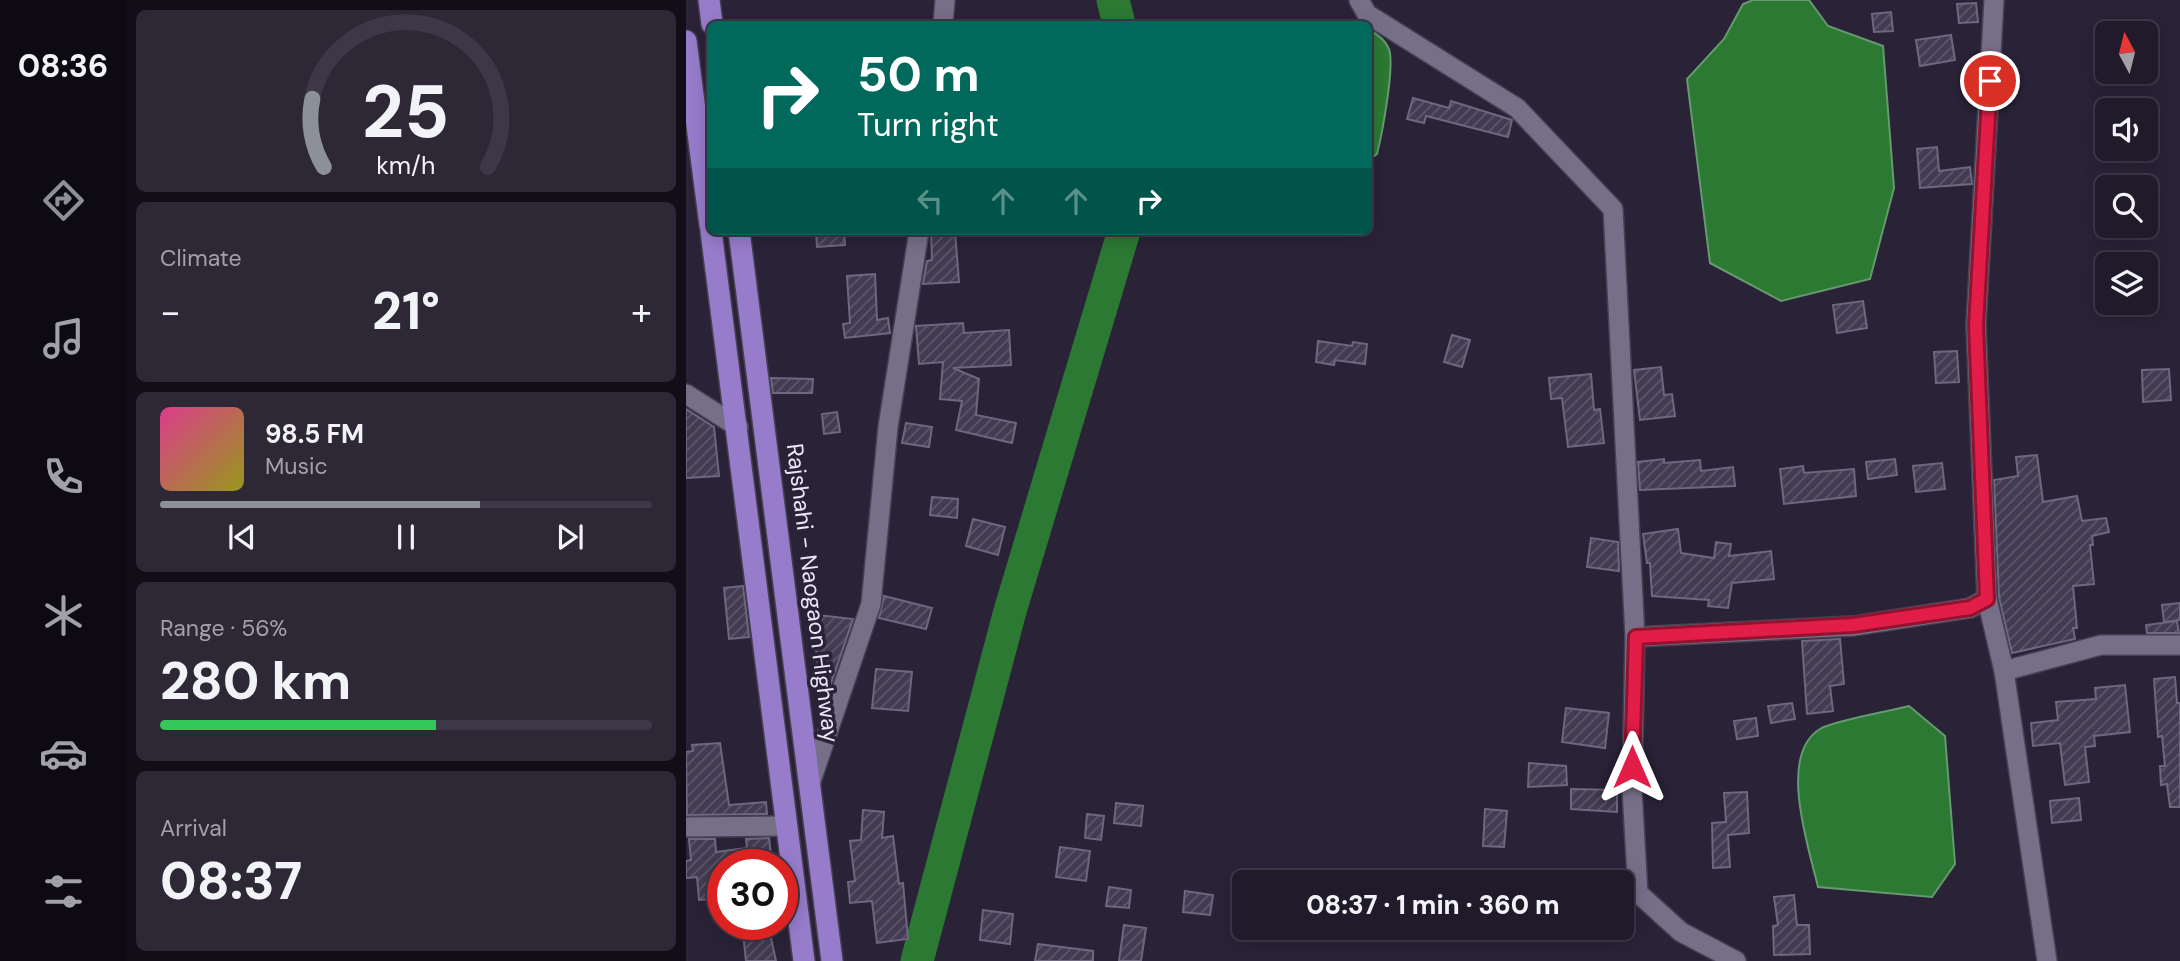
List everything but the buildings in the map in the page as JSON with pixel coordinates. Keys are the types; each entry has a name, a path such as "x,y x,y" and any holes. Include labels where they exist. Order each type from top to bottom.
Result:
{"main road":[{"path":"709,0 712,21"},
{"path":"686,41 707,202"},
{"path":"712,235 804,961"},
{"name":"Rajshahi - Naogaon Highway","path":"740,235 832,961"},
{"path":"774,717 802,714"}],"street":[{"path":"943,21 945,0"},
{"path":"1359,0 1367,14 1517,108 1612,209 1636,637 1632,790 1638,893 1681,932 1736,961"},
{"path":"1994,0 1976,325 1987,599 2004,671 2047,961"},
{"path":"810,784 871,604 888,427 918,235"},
{"path":"686,394 738,427"},
{"path":"1636,637 1853,625 1970,608 1987,599"},
{"path":"2004,671 2101,645 2180,645"},
{"path":"686,827 788,826"}],"shaded area":[{"path":"1753,0 1809,0 1828,26 1883,46 1894,188 1870,279 1781,301 1710,263 1687,79 1724,39 1743,4"},
{"path":"1372,32 1385,42 1390,58 1387,100 1377,154 1372,158"},
{"path":"1909,706 1945,736 1955,864 1932,897 1818,887 1803,827 1798,780 1800,759 1807,742 1827,726"}],"waterway":[{"path":"1113,0 1118,21"},
{"path":"917,961 1010,611 1123,235"}],"route":[{"path":"1632,767 1632,698 1636,637 1853,625 1970,608 1987,599 1976,325 1990,81"}]}
